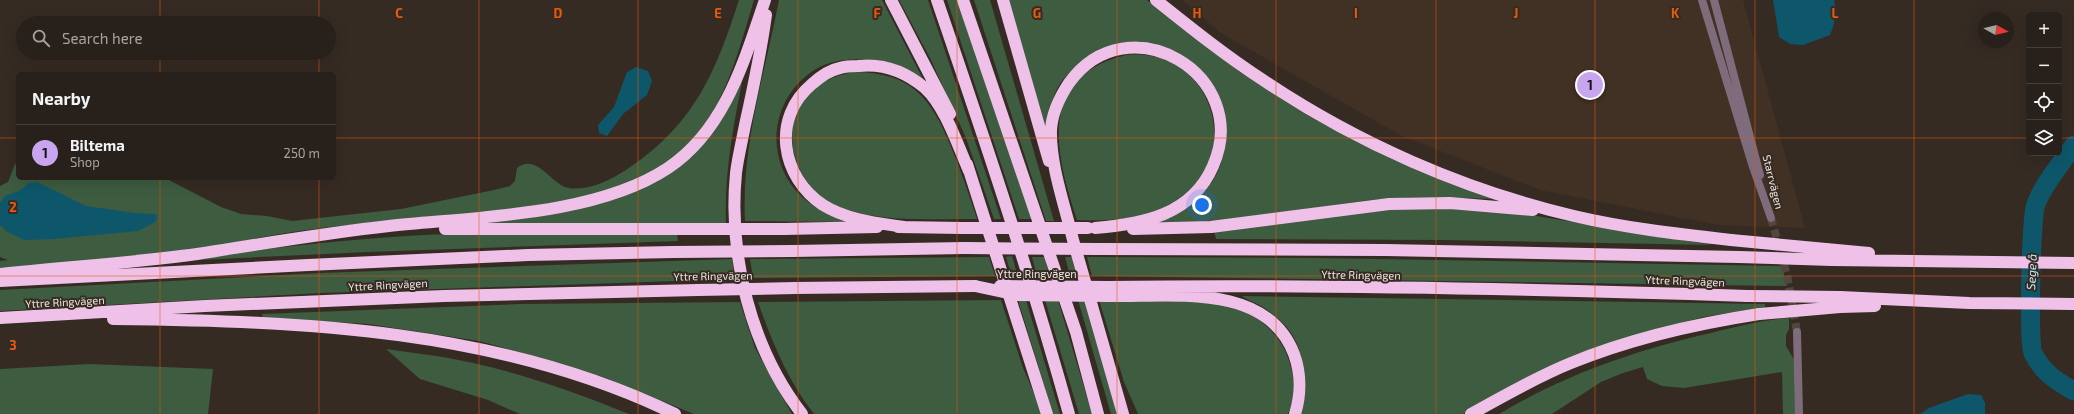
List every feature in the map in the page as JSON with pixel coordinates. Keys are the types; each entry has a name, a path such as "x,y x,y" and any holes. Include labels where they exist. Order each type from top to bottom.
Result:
{"highway":[{"path":"0,274 196,254 388,226 458,221 576,203 614,194 667,169 690,150 721,111 734,86 766,0"},
{"path":"766,0 762,44 736,171 734,199 736,238 747,304 767,355 783,387 802,414"},
{"path":"892,0 946,103 1047,414"},
{"path":"937,0 990,152 1050,345 1069,414"},
{"path":"963,0 1076,332 1098,414"},
{"path":"1003,0 1028,93 1073,240 1123,414"},
{"path":"1156,0 1210,43 1263,81 1371,142 1416,164 1452,178 1493,192 1572,215"},
{"path":"1073,240 1053,154 1051,130 1055,107 1076,73 1095,58 1119,49 1143,47 1171,56 1186,64 1201,78 1217,107 1221,136 1216,160 1208,178 1197,192 1182,206 1164,215 1143,222 1091,228"},
{"path":"904,227 847,215 824,205 810,195 790,167 786,147 786,124 794,104 807,88 822,75 840,68 869,65 890,68 904,74 926,89 938,105 969,171"},
{"path":"358,231 904,227 1173,229 1211,227 1354,208 1413,203 1450,202 1572,215 1670,234 1968,261"},
{"path":"0,281 316,264 528,255 964,248 1386,250 1832,260 2074,263"},
{"name":"Yttre Ringvägen","path":"5,318 213,306 444,296 795,288 975,286 1109,291 1185,286 1577,290 1747,296 1840,302"},
{"path":"1109,291 1230,301 1248,307 1265,316 1282,331 1292,348 1299,367 1300,390 1295,414"},
{"path":"1471,414 1556,370 1598,352 1663,332 1759,314 1840,302 1900,306 1928,301 2074,304"},
{"path":"5,318 262,322 351,328 414,336 467,346 564,371 614,388 675,414"},
{"path":"1097,322 1110,361 1132,414"},
{"path":"1486,414 1530,390 1556,370"}],"street":[{"name":"Starrvägen","path":"1702,0 1752,167 1771,218 1714,0"},
{"path":"1797,332 1798,414"}],"shaded area":[{"path":"1182,0 1743,0 1805,228 1719,225 1540,190 1400,135 1221,33"}],"green space":[{"path":"739,0 754,0 730,76 713,112 702,128 678,154 665,164 633,181 608,191 552,203 496,211 297,231 211,249 0,269 0,261 8,260 0,257 0,186 8,182 15,164 16,180 169,180 221,207 241,214 267,216 292,221 401,209 494,190 510,186 515,181 517,168 524,164 531,164 538,167 557,182 569,188 585,188 599,184 626,170 649,153 669,135 685,116 699,96 711,74"},
{"path":"779,0 882,0 924,81 899,68 879,61 865,59 842,60 816,69 801,81 789,95 781,112 777,129 777,147 781,164 789,181 801,196 812,205 825,212 852,222 745,221 745,193 750,137"},
{"path":"899,0 928,0 1001,219 994,219 966,138 931,60"},
{"path":"947,0 960,0 1033,219 1019,219"},
{"path":"974,0 990,0 1054,221 1046,221"},
{"path":"1008,0 1147,0 1240,72 1305,114 1335,130 1496,199 1402,198 1371,200 1263,216 1209,222 1155,222 1177,213 1197,200 1212,182 1222,160 1226,129 1220,101 1206,77 1186,58 1162,46 1135,41 1108,46 1081,62 1060,83 1055,93 1049,117 1047,136"},
{"path":"1126,55 1158,58 1184,70 1202,90 1212,115 1214,142 1207,168 1191,191 1164,208 1143,215 1121,219 1077,220 1069,195 1059,144 1060,121 1065,99 1077,81 1097,66"},
{"path":"744,72 733,129 728,167 726,224 491,225 489,221 555,212 670,172 695,151 705,139 721,114"},
{"path":"854,72 873,73 890,77 904,83 916,91 926,101 935,114 951,147 977,219 905,219 869,215 835,205 821,196 809,184 800,170 794,154 792,138 794,121 800,106 810,92 820,84 836,76"},
{"path":"1389,209 1453,209 1531,215 1712,245 1444,240 1216,239 1214,231"},
{"path":"448,234 677,234 678,241 368,252 198,260 198,257 323,243 385,237"},
{"path":"1012,256 1018,277 1012,277 1006,257"},
{"path":"989,257 995,276 753,278 750,259"},
{"path":"1032,257 1044,257 1050,276 1037,276"},
{"path":"1065,257 1072,257 1078,276 1070,276"},
{"path":"1087,257 1315,258 1782,266 1787,286 1092,276"},
{"path":"732,259 735,279 321,293 0,311 0,290 320,273"},
{"path":"1242,296 1765,304 1765,307 1703,317 1666,327 1505,390 1463,414 1301,414 1303,388 1302,362 1299,349 1294,338 1276,317 1259,305"},
{"path":"1001,300 1023,368 1043,414 814,414 796,388 782,361 758,302"},
{"path":"1018,300 1026,300 1060,414 1053,414"},
{"path":"1045,300 1058,300 1092,414 1079,414"},
{"path":"1078,300 1084,300 1117,414 1111,414"},
{"path":"1099,300 1170,300 1207,302 1238,309 1256,318 1271,330 1277,338 1287,355 1290,364 1294,389 1291,408 1288,414 1138,414 1124,382"},
{"path":"740,302 755,348 792,414 694,414 606,378 563,364 479,341 368,324 263,318 262,314 520,304"},
{"path":"1789,318 1786,346 1796,363 1796,414 1783,414 1782,372 1684,388 1662,386 1647,379 1643,367 1601,382 1552,414 1499,414 1576,375 1656,347 1740,326 1769,320"},
{"path":"386,349 443,357 491,367 561,388 629,414 520,414 488,400 420,379"},
{"path":"90,364 213,369 208,414 0,414 0,369"}],"water":[{"path":"1773,0 1834,0 1835,18 1830,35 1803,45 1790,44 1779,37"},
{"path":"636,67 648,71 652,81 647,95 623,114 607,136 599,133 598,125 614,107 627,72"},
{"path":"37,182 86,206 134,213 156,214 157,218 155,222 138,231 53,239 24,240 6,231 0,225 0,203 5,196 19,191 29,183"},
{"path":"1968,394 1981,395 1985,403 1985,414 1920,414 1929,408"}],"waterway":[{"name":"Sege å","path":"2074,145 2048,181 2036,204 2034,213 2030,304 2031,344 2033,353 2045,371 2061,384 2074,391"}],"tunnel":[{"path":"1771,218 1787,275 1797,332"}],"place":[{"name":"Biltema","path":"1590,85"}]}
